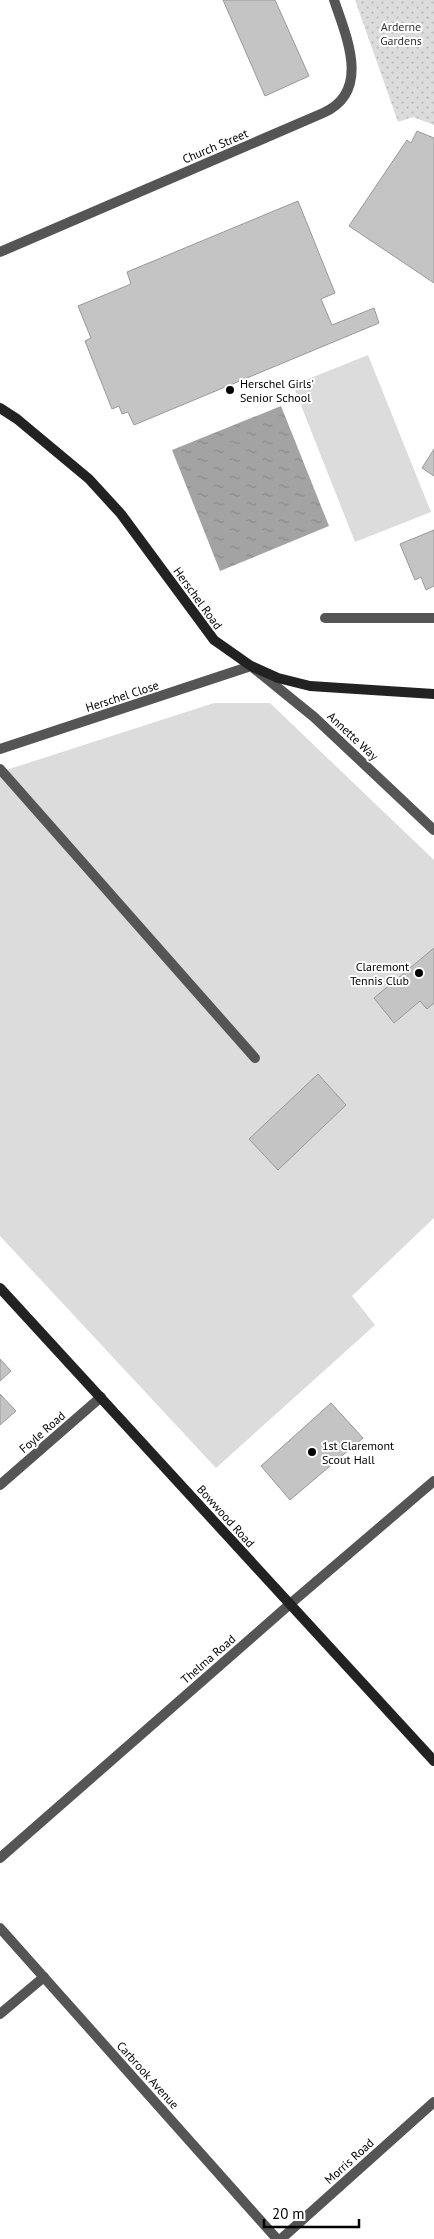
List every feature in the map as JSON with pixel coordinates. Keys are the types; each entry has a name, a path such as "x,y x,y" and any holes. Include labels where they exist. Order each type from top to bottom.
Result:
{"street":[{"name":"Church Street","path":"0,252 305,121 338,104 350,88 352,69 347,40 334,0"},
{"name":"Herschel Road","path":"0,408 17,419 89,480 121,514 214,640 251,666 278,678 310,686 434,694"},
{"path":"325,618 434,618"},
{"name":"Herschel Close","path":"0,749 251,666"},
{"name":"Annette Way","path":"251,666 314,717 434,830"},
{"path":"0,769 255,1058"},
{"name":"Bowwood Road","path":"0,1288 434,1761"},
{"name":"Foyle Road","path":"0,1485 100,1398"},
{"name":"Thelma Road","path":"0,1858 290,1604 434,1481"},
{"name":"Carbrook Avenue","path":"0,1928 277,2239"},
{"path":"0,2014 44,1977"},
{"name":"Morris Road","path":"281,2239 434,2102"}],"green space":[{"name":"Arderne Gardens","path":"355,0 434,0 434,125 413,117 398,122"},
{"path":"368,355 431,512 355,542 293,385"},
{"path":"214,703 270,703 434,860 434,1218 352,1296 375,1325 216,1468 0,1236 0,772"}],"water":[{"path":"281,406 329,526 220,571 172,450"}],"building":[{"path":"223,0 275,0 309,76 265,96"},
{"path":"417,131 434,138 434,283 349,226 407,140 411,143"},
{"path":"298,201 335,293 321,299 332,325 374,308 379,323 134,425 128,412 122,414 119,406 112,409 85,341 91,338 78,306 131,284 127,272"},
{"path":"434,449 434,476 422,468"},
{"path":"434,530 434,586 426,590 421,577 415,580 400,544"},
{"name":"Claremont Tennis Club","path":"434,948 434,1003 427,1009 420,1001 394,1023 374,998"},
{"path":"318,1074 346,1105 278,1170 249,1139"},
{"path":"0,1359 11,1371 0,1381"},
{"path":"0,1394 16,1411 0,1425"},
{"name":"1st Claremont Scout Hall","path":"331,1403 363,1438 290,1500 261,1466"}],"place":[{"name":"Herschel Girls' Senior School","path":"230,390"},
{"name":"Claremont Tennis Club","path":"419,973"},
{"name":"1st Claremont Scout Hall","path":"312,1452"}]}
